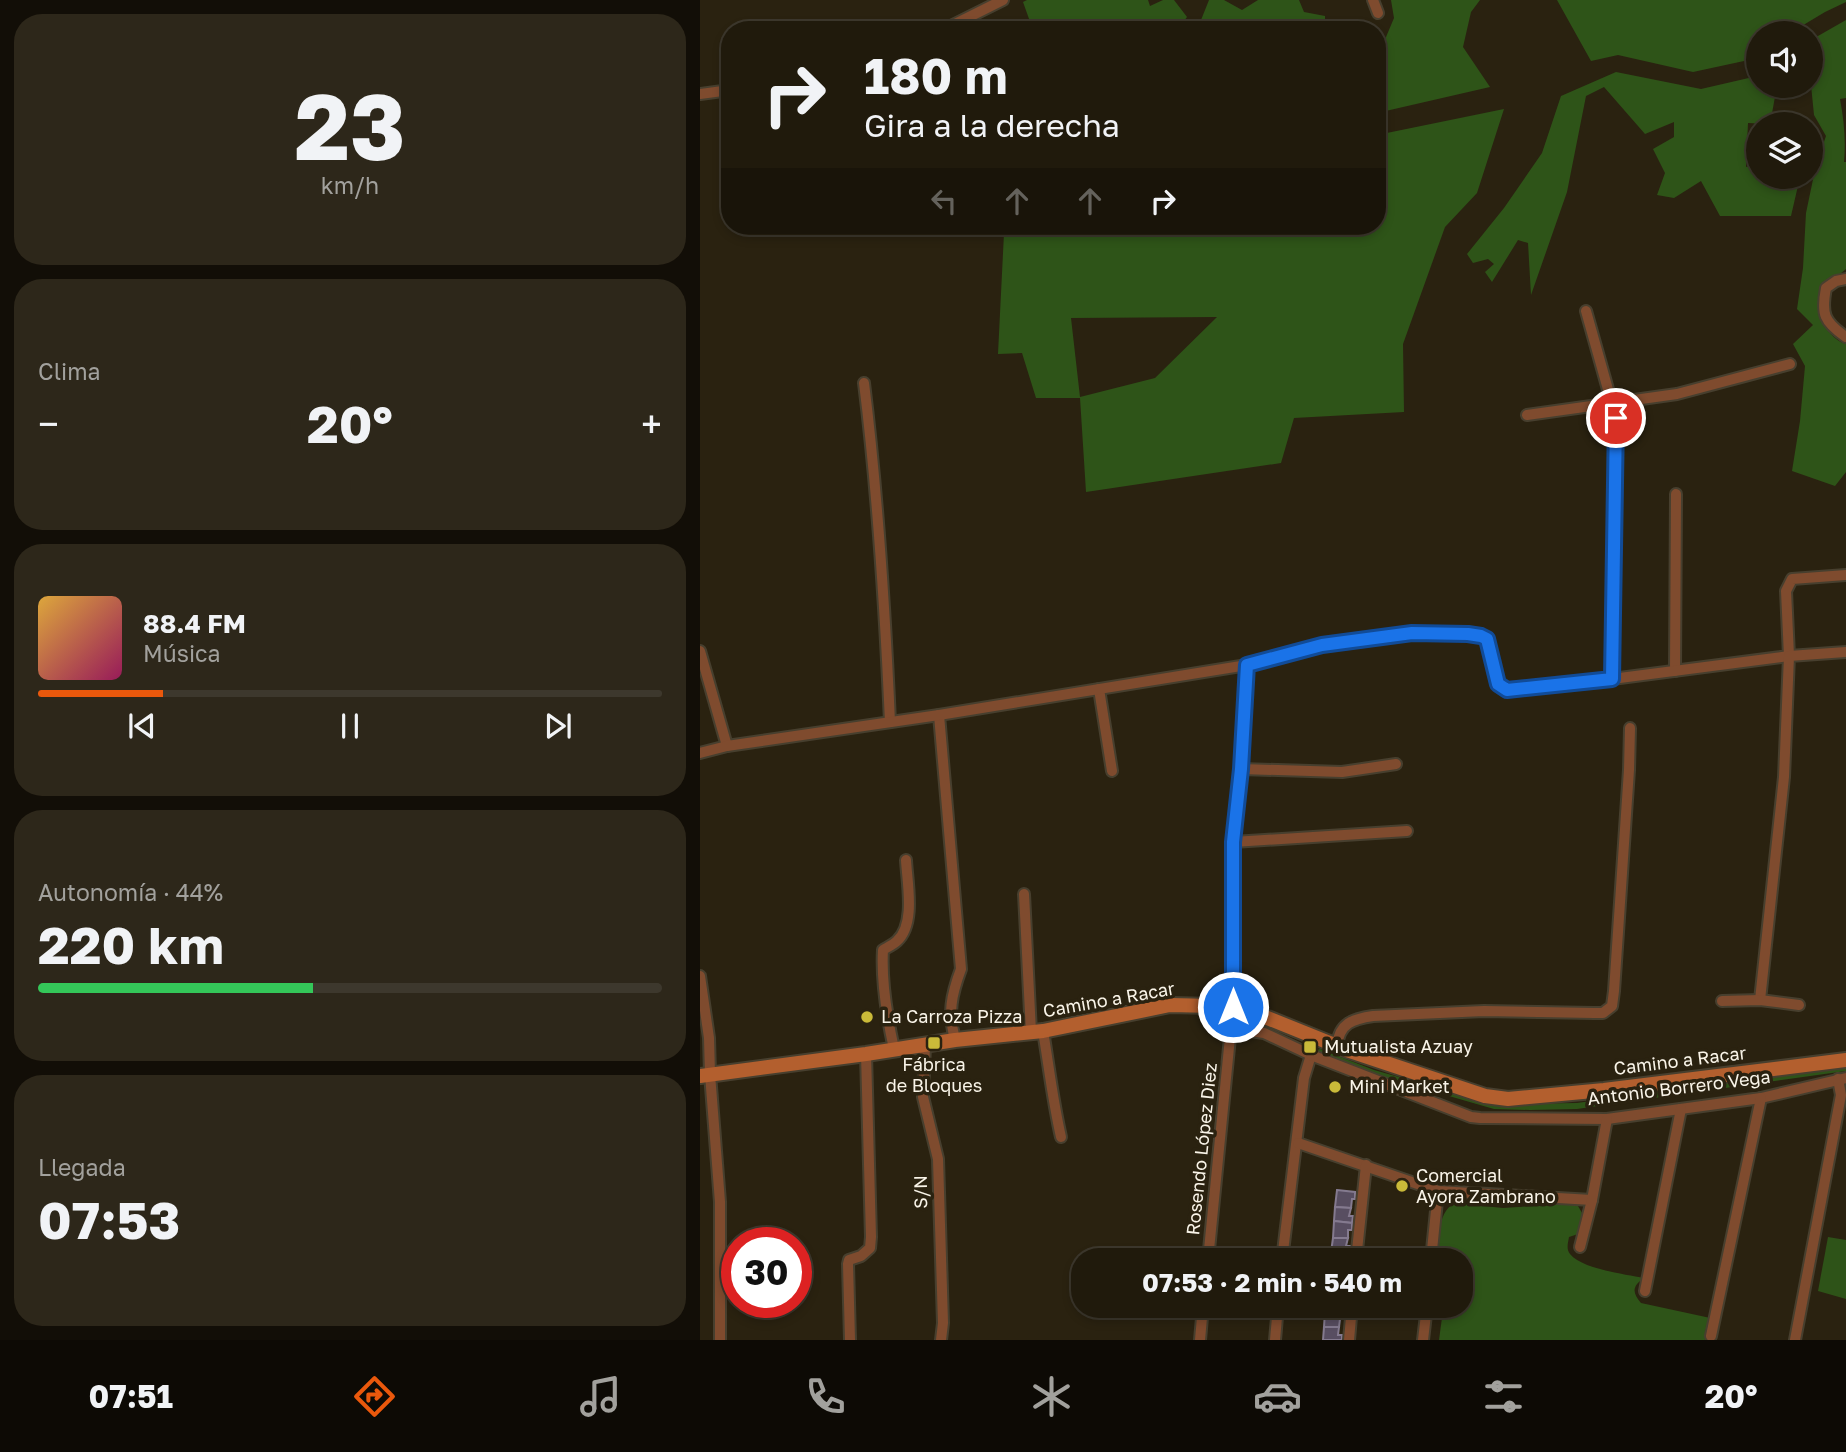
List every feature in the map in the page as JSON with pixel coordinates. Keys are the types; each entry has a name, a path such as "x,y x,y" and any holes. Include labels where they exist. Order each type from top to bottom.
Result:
{"street":[{"path":"961,21 1003,0"},
{"path":"1373,0 1378,13"},
{"path":"700,94 721,91"},
{"path":"1846,279 1836,281 1826,288 1822,308 1829,323 1846,337"},
{"path":"1586,311 1616,418 1612,679"},
{"path":"1527,415 1677,394 1790,364"},
{"path":"864,383 886,614 890,722"},
{"path":"1675,671 1676,494"},
{"path":"1760,1000 1784,777 1788,656 1786,591 1792,579 1846,575"},
{"path":"700,752 1247,665 1322,645 1412,633 1481,636 1487,639 1498,684 1507,690 1788,656 1846,652"},
{"path":"700,651 727,747"},
{"name":"Rosendo López Diez","path":"1209,1248 1231,1033 1239,1008 1233,842 1241,769 1247,665"},
{"path":"1100,689 1112,771"},
{"path":"939,715 961,969 951,995 951,1024 955,1040"},
{"path":"1337,1046 1342,1028 1360,1018 1373,1016 1484,1012 1603,1013 1612,1006 1630,728"},
{"path":"1241,769 1342,772 1396,764"},
{"path":"1233,842 1407,831"},
{"path":"894,1049 883,950 899,940 906,927 909,913 906,860"},
{"path":"1024,894 1037,1032 1050,1071 1053,1104 1061,1137"},
{"path":"700,976 709,1038 705,1075 720,1202 720,1340"},
{"path":"1722,1001 1760,1000 1799,1005"},
{"name":"Camino a Racar","path":"705,1075 955,1040 1037,1032 1170,1005 1239,1008 1337,1046 1485,1096 1508,1099 1846,1060"},
{"name":"Antonio Borrero Vega","path":"1231,1033 1236,1029 1264,1033 1313,1056 1471,1117 1607,1119 1761,1098 1842,1079"},
{"name":"S/N","path":"925,1045 923,1097 938,1159 943,1322 941,1340"},
{"path":"850,1340 848,1264 849,1260 861,1256 870,1248 871,1237 866,1054"},
{"path":"1284,1248 1304,1078 1313,1056"},
{"path":"1795,1340 1842,1079"},
{"path":"1711,1336 1761,1098"},
{"path":"1645,1291 1681,1109"},
{"path":"1580,1247 1607,1119"},
{"path":"1297,1143 1438,1191 1592,1200"},
{"path":"1357,1248 1366,1165"},
{"path":"1433,1248 1438,1191"},
{"path":"1200,1340 1202,1318"},
{"path":"1275,1340 1277,1318"},
{"path":"1349,1340 1351,1318"},
{"path":"1423,1340 1426,1318"}],"green space":[{"path":"1148,0 1150,6 1163,0 1174,0 1187,17 1184,21 1030,21 1023,2"},
{"path":"1209,0 1224,0 1242,10 1258,0 1299,0 1304,12 1325,16 1325,21 1201,21"},
{"path":"1391,0 1480,0 1471,12 1463,47 1490,87 1386,111 1386,37 1394,18"},
{"path":"1557,0 1846,0 1810,21 1746,21 1744,61 1693,72 1618,55 1591,61"},
{"path":"1846,20 1846,98 1840,99 1846,162 1846,269 1834,279 1819,309 1832,335 1846,344 1846,472 1835,486 1792,471 1805,366 1793,344 1813,325 1797,309 1803,268 1806,213 1811,189 1823,189 1823,145 1826,136 1823,131 1823,112 1814,112 1812,98 1823,98 1823,33"},
{"path":"1616,72 1701,89 1746,79 1746,98 1775,98 1772,112 1746,112 1746,189 1797,189 1791,216 1720,216 1701,181 1674,198 1657,195 1665,173 1653,149 1674,137 1674,122 1645,134 1604,87 1586,96 1567,192 1531,295 1528,243 1518,240 1492,282 1485,272 1494,264 1488,259 1473,263 1467,254 1504,208 1542,153 1561,96"},
{"path":"1504,109 1477,193 1445,227 1403,344 1404,412 1294,418 1281,463 1086,492 1080,398 1036,398 1022,353 998,354 1004,235 1386,235 1386,133","holes":["1217,317 1155,378 1080,397 1071,318"]},
{"path":"1320,1049 1374,1070 1495,1104 1577,1103 1846,1066 1846,1071 1577,1109 1494,1109 1376,1075 1311,1052"},
{"path":"1454,1203 1503,1208 1569,1204 1578,1206 1582,1213 1578,1234 1569,1237 1570,1254 1593,1267 1644,1278 1635,1290 1641,1303 1715,1319 1706,1328 1708,1340 1439,1340 1442,1318 1473,1318 1473,1248 1439,1248 1441,1221"},
{"path":"1828,1237 1846,1240 1846,1299 1818,1291"}],"building":[{"path":"1337,1190 1355,1192 1351,1208 1335,1207"},
{"path":"1335,1207 1351,1208 1349,1216 1353,1216 1352,1223 1334,1221"},
{"path":"1334,1221 1352,1223 1348,1238 1333,1238"},
{"path":"1333,1238 1348,1238 1346,1246 1351,1246 1350,1248 1332,1248"},
{"path":"1325,1318 1343,1318 1340,1319 1339,1327 1324,1327"},
{"path":"1324,1327 1339,1327 1338,1335 1342,1335 1342,1340 1323,1340"}],"place":[{"name":"La Carroza Pizza","path":"867,1017"},
{"name":"Fábrica de Bloques","path":"934,1043"},
{"name":"Mutualista Azuay","path":"1310,1047"},
{"name":"Mini Market","path":"1335,1087"},
{"name":"Comercial Ayora Zambrano","path":"1402,1186"}],"route":[{"path":"1233,1007 1233,842 1241,769 1247,665 1322,645 1412,633 1451,634 1481,636 1487,639 1498,684 1507,690 1612,679 1616,418"}]}
